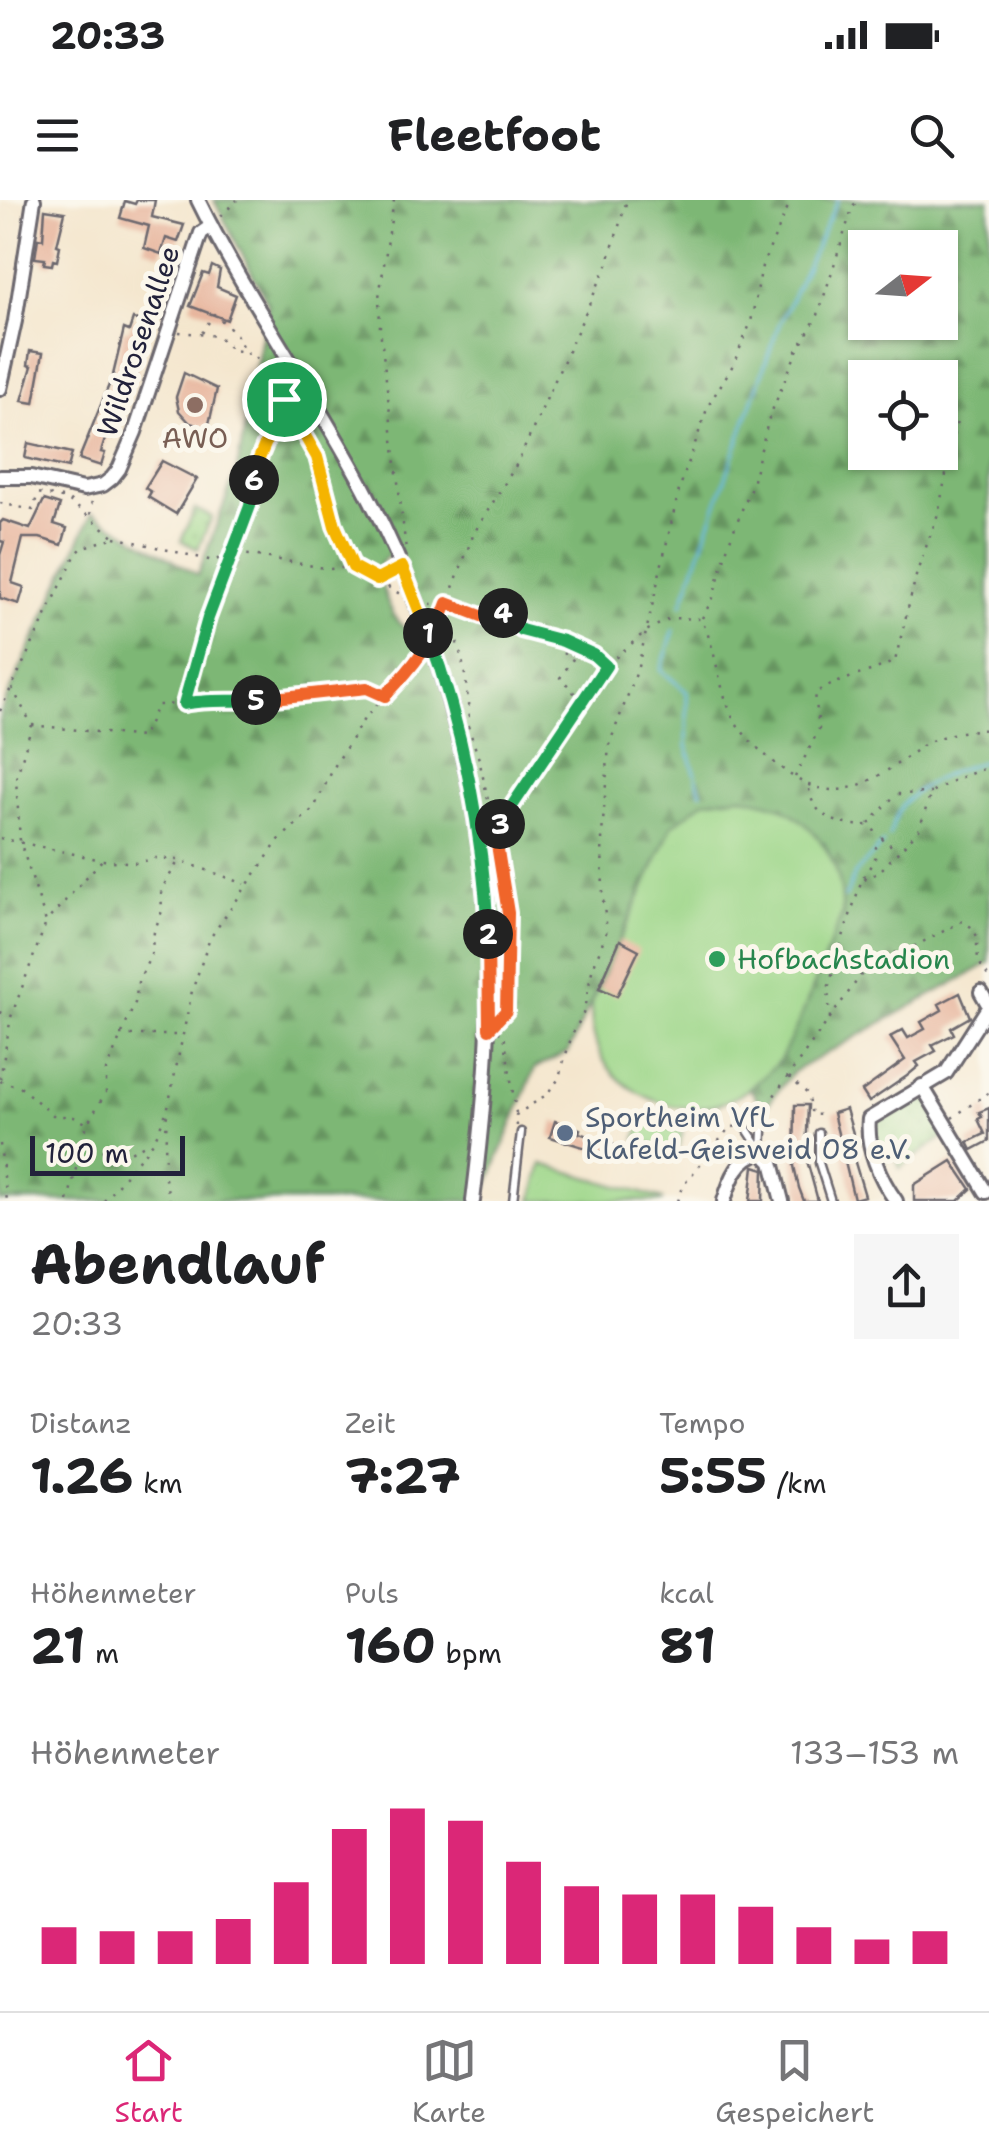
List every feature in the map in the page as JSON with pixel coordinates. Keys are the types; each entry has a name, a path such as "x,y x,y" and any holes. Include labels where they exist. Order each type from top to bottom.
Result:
{"street":[{"path":"0,388 34,200"},
{"path":"198,200 363,486 402,567 463,726 484,885 489,1029 473,1201"},
{"name":"Wildrosenallee","path":"84,490 103,485 120,469 201,233 210,226"},
{"path":"0,476 32,477 84,490"},
{"path":"892,1200 872,1147 870,1119 951,1066 989,1006 981,992"},
{"path":"922,1086 986,1192"},
{"path":"724,1201 742,1161 762,1152 772,1162 782,1201"}],"lane":[{"path":"762,1152 764,1109"},
{"path":"742,1121 762,1152"},
{"path":"513,1201 522,1132"},
{"path":"819,1134 819,1164 831,1201"}],"path":[{"path":"210,226 237,200"},
{"path":"0,502 33,510 38,493 67,500 115,537 213,560 231,554 330,569 353,567 377,580 402,567 408,545 379,297 394,200"},
{"path":"170,1201 164,1174 167,1112 181,1035 210,938 279,840 314,808 364,720 418,662 431,642 474,533 518,462 599,283 627,200"},
{"path":"516,1114 546,1095 558,1080 572,1034 583,1014 592,971 607,930 602,834 609,744 637,671 679,490 708,406 733,365 750,322 762,266 792,200"},
{"path":"702,619 713,598 752,484 769,418 796,352 818,315 858,200"},
{"path":"202,333 214,314 235,332 245,352"},
{"path":"168,328 218,336 232,350 258,360 317,457 335,526 353,567"},
{"path":"184,704 208,618 250,506 256,466 284,399"},
{"path":"795,778 819,729 815,693 839,679 866,675 895,662 947,470"},
{"path":"84,490 93,498 90,517"},
{"path":"0,712 76,554 82,548 115,537"},
{"path":"447,603 484,617 497,608 521,630 563,641 606,666"},
{"path":"444,614 456,633 469,701 463,726 489,806 506,882 506,1011 489,1029 504,1034 520,1151"},
{"path":"495,832 606,666 646,631 671,618 702,619"},
{"path":"702,619 711,637 722,697 738,726 770,760 809,788 828,792 851,788 885,772 933,739 989,730"},
{"path":"563,641 564,655 571,659"},
{"path":"580,649 560,678 581,704"},
{"path":"12,688 32,724 16,779 20,842 46,922"},
{"path":"32,724 142,736 158,705 316,696 367,688 385,696"},
{"path":"868,826 896,794 931,792 989,767"},
{"path":"809,788 811,802 830,821 868,826 898,852"},
{"path":"862,879 878,873 919,830 931,792"},
{"path":"489,806 503,819"},
{"path":"830,1019 828,989 862,879 875,859 876,847 885,837"},
{"path":"0,838 102,860 179,860 246,884"},
{"path":"87,1124 74,1117 53,1115 20,1087 0,1080 11,1017 46,922 102,860"},
{"path":"68,1201 87,1124 106,1092 106,1071 151,954 162,911 161,890 179,860"},
{"path":"764,1109 878,958 914,946 963,920 974,928 980,944 978,959 989,978"},
{"path":"0,1012 11,1017"},
{"path":"119,1035 181,1035"},
{"path":"788,1076 809,1095 811,1111 818,1111 819,1134"},
{"path":"946,1122 989,1092"},
{"path":"104,1201 154,1141 167,1112"},
{"path":"677,1201 682,1187 729,1128 742,1121"},
{"path":"85,1135 103,1150 122,1156 154,1141"},
{"path":"0,1144 7,1201"}],"green space":[{"path":"214,200 989,200 989,963 793,1072 764,1109 750,1089 779,1061 842,915 835,869 824,843 672,826 568,1052 535,1068 481,1201 0,1201 0,713 92,513 198,575 237,469 268,304","holes":["389,554 425,641 406,630 387,600 378,567"]},
{"path":"195,509 212,517 198,549 181,541"},
{"name":"Hofbachstadion","path":"741,796 781,807 811,830 836,869 842,915 798,1024 776,1064 745,1091 716,1105 670,1105 639,1093 608,1066 596,1044 591,1004 672,826 704,801"},
{"path":"918,1094 929,1098 949,1133 900,1168 895,1156 882,1161 874,1131 876,1119"},
{"path":"642,1119 683,1132 676,1153 636,1140"},
{"path":"542,1164 663,1199 663,1201 532,1201"}],"building":[{"path":"137,200 155,200 152,217 184,225 178,242 166,238 161,254 144,248 149,226 120,218 125,201 135,204"},
{"path":"45,209 65,212 57,261 53,260 52,265 35,258 38,238 43,239"},
{"path":"168,266 177,268 165,302 157,300"},
{"path":"212,266 220,270 217,287 236,295 227,320 190,306 203,273 209,275"},
{"path":"133,319 150,324 146,337 141,335 134,368 138,369 134,382 128,380 123,410 117,408 112,438 106,436 101,466 79,459 113,375 124,329 129,331"},
{"path":"30,351 43,353 34,403 22,401 32,366 28,365"},
{"name":"AWO","path":"184,373 217,389 209,424 203,427 190,423 179,411 176,397"},
{"path":"28,443 72,453 68,468 25,458"},
{"path":"162,461 197,479 176,514 148,497 151,492 145,488"},
{"path":"44,500 60,505 54,524 67,528 62,545 40,538 23,538 12,583 24,587 19,604 0,598 0,555 4,542 0,541 0,523 3,520 30,529"},
{"path":"620,940 639,950 617,996 599,988"},
{"path":"960,993 970,1017 951,1028 954,1034 932,1045 936,1051 916,1062 919,1066 869,1102 862,1091 905,1060 890,1037 903,1030 908,1038 925,1029 921,1022 942,1010 939,1004"},
{"path":"795,1105 808,1105 806,1157 818,1201 804,1201 799,1188 794,1166"},
{"path":"989,1108 989,1141 972,1150 968,1142 985,1134 979,1112"},
{"path":"846,1109 854,1137 848,1139 865,1196 854,1199 833,1113"},
{"path":"555,1121 623,1148 619,1158 550,1137"},
{"path":"952,1161 971,1189 958,1201 914,1201 914,1185"},
{"path":"754,1166 764,1169 763,1201 750,1201"}],"waterway":[{"path":"682,604 778,327 838,200"},
{"path":"674,630 661,670 687,692 687,746 701,793"},
{"path":"889,836 900,809 919,790 954,771 989,760"},
{"path":"845,898 855,874 884,842"}],"place":[{"name":"AWO","path":"195,405"},
{"name":"Hofbachstadion","path":"717,959"},
{"name":"Sportheim VfL Klafeld-Geisweid 08 e.V.","path":"565,1133"}],"route":[{"path":"284,399 256,466 250,506 208,618 184,704 199,700 212,703 316,696 367,688 385,696 418,662 431,642 447,603 484,617 497,608 521,630 563,641 594,655 606,666 495,832 506,882 508,954 506,1011 489,1029 488,929 479,844 445,684 431,642 402,567 377,580 353,567 335,526 317,457 284,399"}]}
